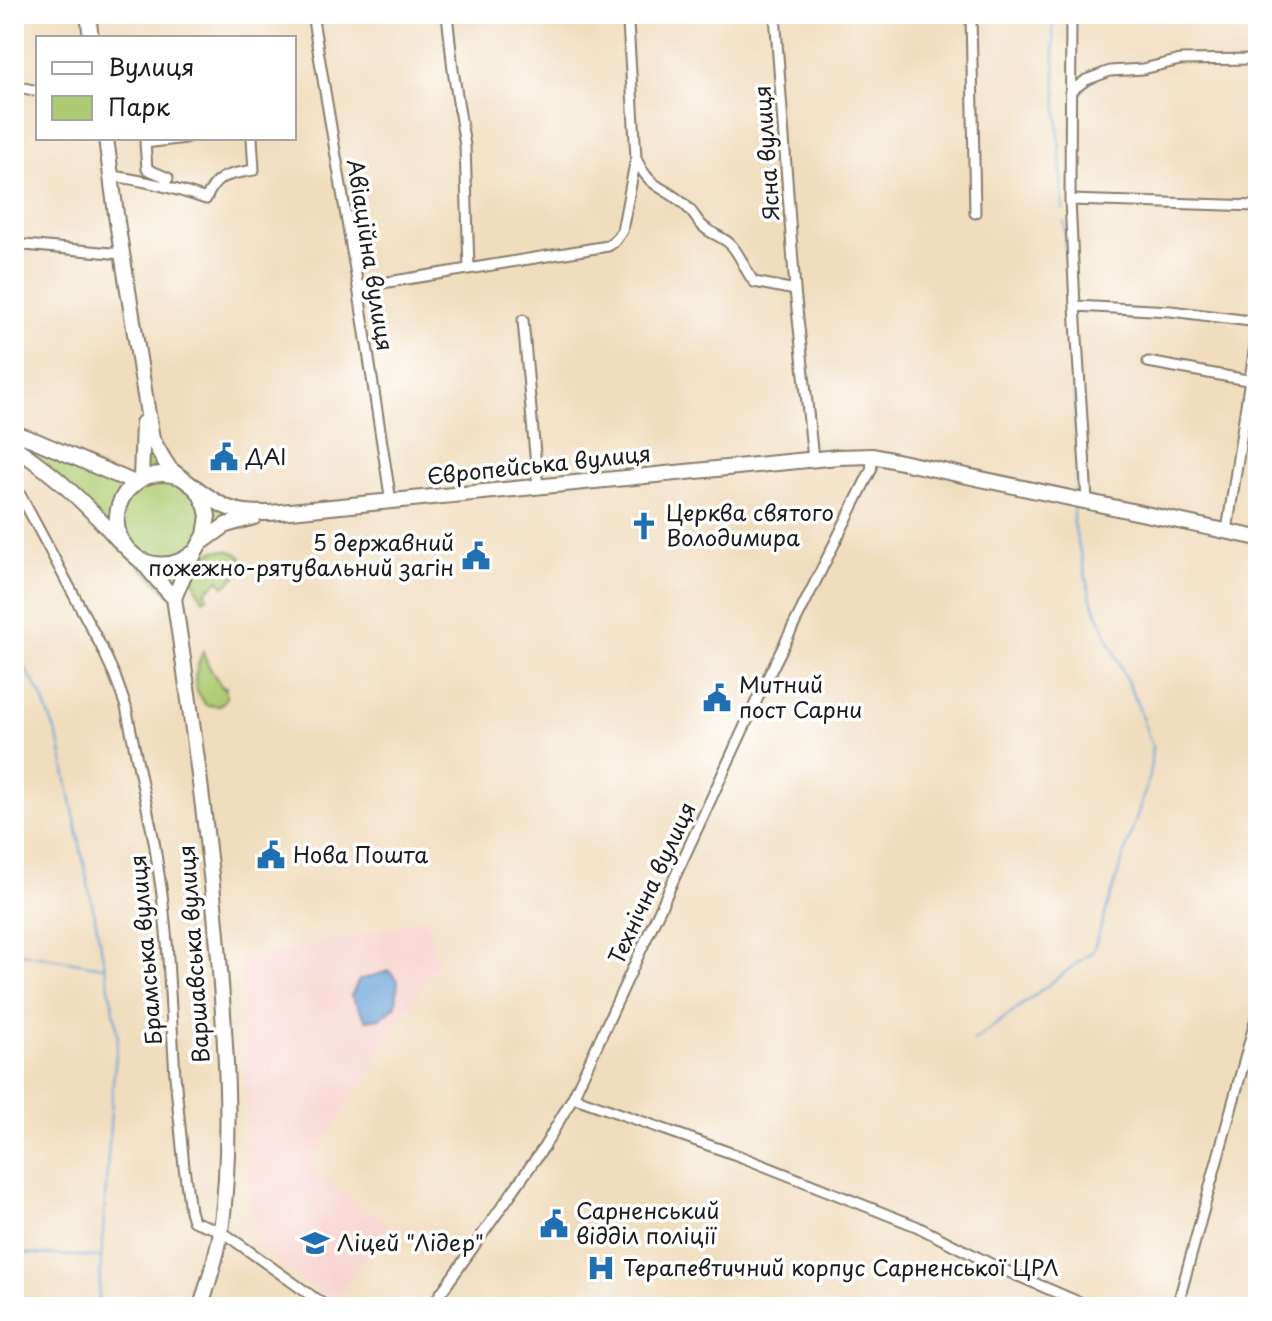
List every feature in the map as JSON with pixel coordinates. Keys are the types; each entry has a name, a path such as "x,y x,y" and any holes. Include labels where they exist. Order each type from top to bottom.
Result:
{"main road":[{"path":"88,14 91,36"},
{"path":"14,447 63,483 141,560 174,598 199,547 208,516 203,498 164,460 152,439 106,140"},
{"path":"138,481 145,401"},
{"path":"14,433 138,481"},
{"name":"Європейська вулиця","path":"194,487 235,511 270,513 813,459 873,456 1258,538"},
{"path":"127,549 118,530 118,508 127,490 152,475 181,478"},
{"name":"Європейська вулиця","path":"199,547 226,525 270,513"},
{"path":"141,560 166,565 184,560 199,547"},
{"name":"Варшавська вулиця","path":"174,598 212,869 227,1110 221,1231 201,1307"}],"street":[{"name":"Авіаційна вулиця","path":"312,14 391,502"},
{"path":"447,14 465,146 469,268"},
{"path":"358,287 608,246 614,242 622,231 636,158 625,14"},
{"name":"Ясна вулиця","path":"775,14 795,290"},
{"path":"971,14 975,213"},
{"path":"1071,14 1070,200 1080,499"},
{"path":"1070,92 1086,80 1110,71 1143,69 1180,60 1258,59"},
{"path":"14,86 36,91"},
{"path":"164,185 168,178 147,169 145,143 170,140"},
{"path":"111,176 141,179 206,199 211,186 222,177 254,170 252,140"},
{"path":"636,158 643,173 655,185 689,209 707,230 727,240 735,248 754,282 795,290 813,459"},
{"path":"1070,200 1258,206"},
{"path":"14,244 122,254"},
{"path":"1075,306 1171,311 1258,324 1253,381 1227,531"},
{"path":"523,320 538,488"},
{"path":"1148,362 1253,381"},
{"name":"Технічна вулиця","path":"431,1307 544,1147 573,1097 761,691 871,470 873,456"},
{"name":"Брамська вулиця","path":"14,483 101,646 126,707 162,894 175,1076 190,1211 193,1221 221,1231"},
{"path":"1177,1307 1258,1011"},
{"path":"573,1097 742,1157 904,1221 995,1266 1090,1307"},
{"path":"221,1231 327,1307"}],"shaded area":[{"path":"427,919 437,962 308,1167 388,1223 334,1303 256,1247 249,1196 240,961"}],"green space":[{"path":"143,425 171,469 251,513 201,543 174,598 14,447 14,433 135,483"},
{"path":"221,550 238,554 245,569 224,586 219,580 205,592 208,597 203,600 194,575 195,568 203,557"},
{"path":"203,651 214,675 223,688 226,687 226,699 219,706 206,705 195,686"}],"water":[{"path":"389,971 398,981 396,1005 381,1018 366,1020 351,996 359,980"}],"waterway":[{"path":"1052,14 1063,210"},
{"path":"1064,222 1078,463 1075,494"},
{"path":"974,1041 1093,951 1150,776 1152,746 1138,706 1091,599 1073,521 1075,505"},
{"path":"14,651 41,694 59,741 116,1021 118,1038 98,1307"},
{"path":"14,952 103,967"},
{"path":"14,1253 99,1257"}],"place":[{"name":"ДАІ","path":"224,457"},
{"name":"Церква святого Володимира","path":"644,526"},
{"name":"5 державний пожежно-рятувальний загін","path":"476,556"},
{"name":"Митний пост Сарни","path":"717,698"},
{"name":"Нова Пошта","path":"271,855"},
{"name":"Сарненський відділ поліції","path":"554,1224"},
{"name":"Ліцей \"Лідер\"","path":"315,1243"},
{"name":"Терапевтичний корпус Сарненської ЦРЛ","path":"601,1268"}]}
